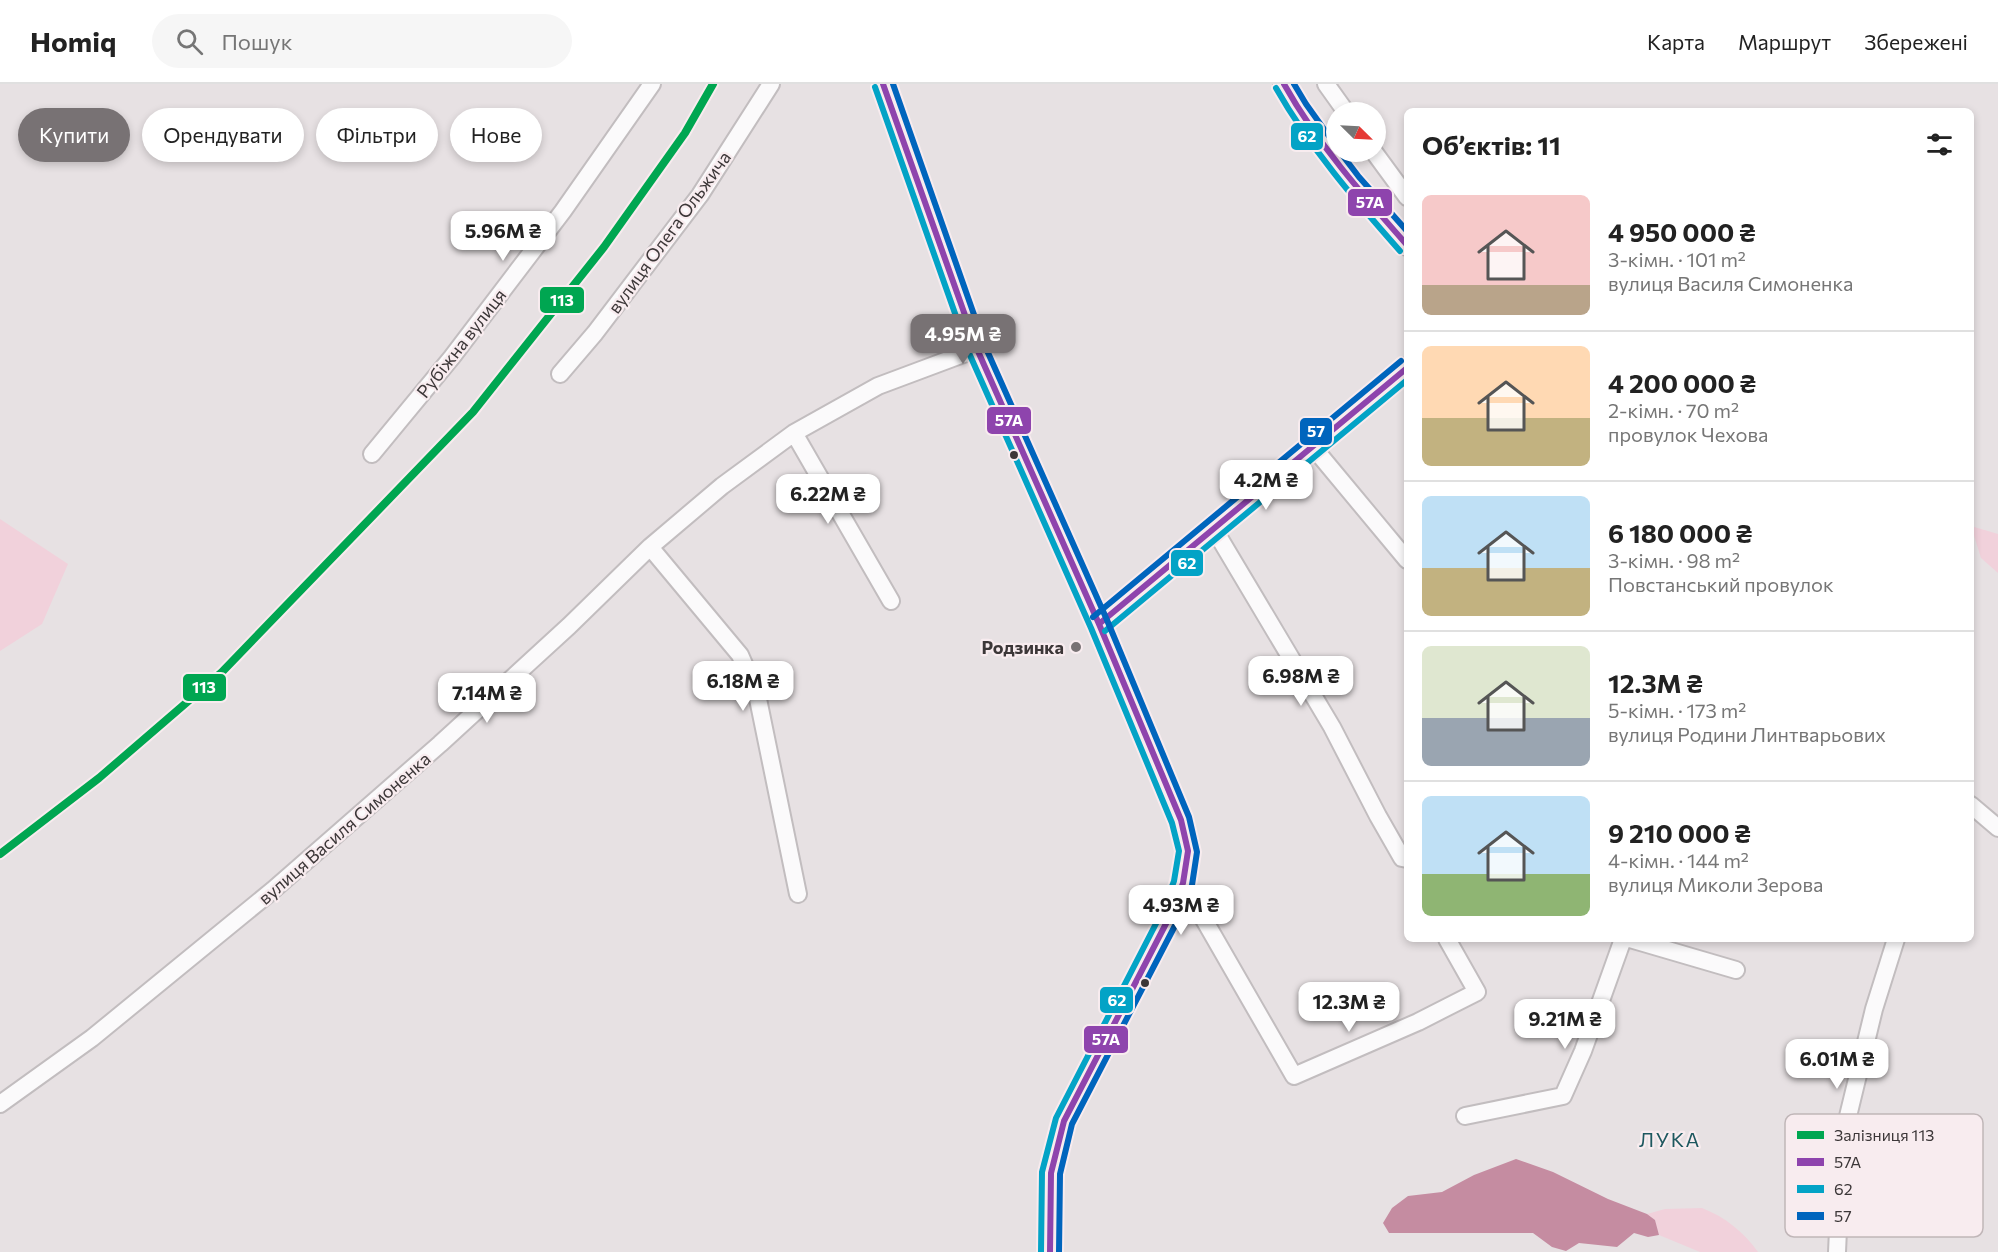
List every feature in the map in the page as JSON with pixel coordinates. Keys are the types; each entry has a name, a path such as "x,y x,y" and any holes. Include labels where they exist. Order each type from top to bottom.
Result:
{"main road":[{"path":"883,84 977,349 1099,624 1181,820 1188,851 1183,883 1172,912 1064,1121 1050,1173 1050,1252"},
{"path":"1284,84 1298,109 1352,183 1404,242"},
{"path":"1099,624 1404,371"}],"street":[{"name":"Рубіжна вулиця","path":"372,454 452,357 549,229 652,84"},
{"name":"вулиця Олега Ольжича","path":"560,374 595,333 700,195 771,84"},
{"path":"1326,84 1339,102"},
{"path":"1381,162 1404,193"},
{"name":"вулиця Василя Симоненка","path":"0,1104 92,1038 273,890 440,744 569,626 650,547 722,486 794,433 878,386 977,349"},
{"path":"794,433 891,601"},
{"path":"1313,447 1404,556"},
{"path":"1214,529 1332,727 1404,859"},
{"path":"650,547 740,655 757,694 798,894"},
{"path":"1974,808 1998,828"},
{"path":"1183,883 1294,1076 1418,1022 1477,992 1449,942"},
{"path":"1465,1116 1563,1096 1583,1051 1622,942"},
{"path":"1640,942 1736,970"},
{"path":"1849,1114 1874,1009 1895,942"},
{"path":"1837,1252 1838,1237"}],"shaded area":[{"path":"0,519 68,564 42,624 0,651"},
{"path":"1974,527 1998,534 1998,573 1981,558 1974,536"},
{"path":"1516,1159 1553,1172 1608,1199 1647,1214 1655,1220 1659,1235 1648,1237 1634,1233 1617,1247 1579,1243 1566,1251 1552,1247 1533,1233 1389,1233 1383,1223 1392,1208 1408,1196 1442,1192 1474,1175"},
{"path":"1702,1208 1733,1226 1758,1252 1700,1252 1659,1235 1655,1220 1647,1214 1665,1209"}],"rail line":[{"name":"113","path":"0,854 99,778 222,672 473,412 604,247 685,133 713,84"}],"transit line":[{"name":"57А","path":"883,84 977,349 1099,624 1181,820 1188,851 1183,883 1172,912 1064,1121 1051,1173 1050,1252"},
{"name":"57","path":"893,84 985,346 1107,620 1189,817 1197,852 1192,885 1180,916 1072,1124 1060,1174 1059,1252"},
{"name":"57А","path":"1284,84 1326,147 1404,242"},
{"name":"57","path":"1294,84 1326,132"},
{"name":"62","path":"875,87 969,353 1091,628 1172,823 1179,851 1174,881 1164,908 1056,1118 1042,1172 1041,1252"},
{"name":"62","path":"1276,88 1318,152 1400,251"},
{"name":"57","path":"1348,162 1404,228"},
{"name":"57","path":"1093,617 1401,361"},
{"name":"57А","path":"1099,624 1404,370"},
{"name":"62","path":"1105,631 1404,382"}],"place":[{"name":"Родзинка","path":"1076,647"}],"district":[{"name":"ЛУКА","path":"1670,1139"}]}
